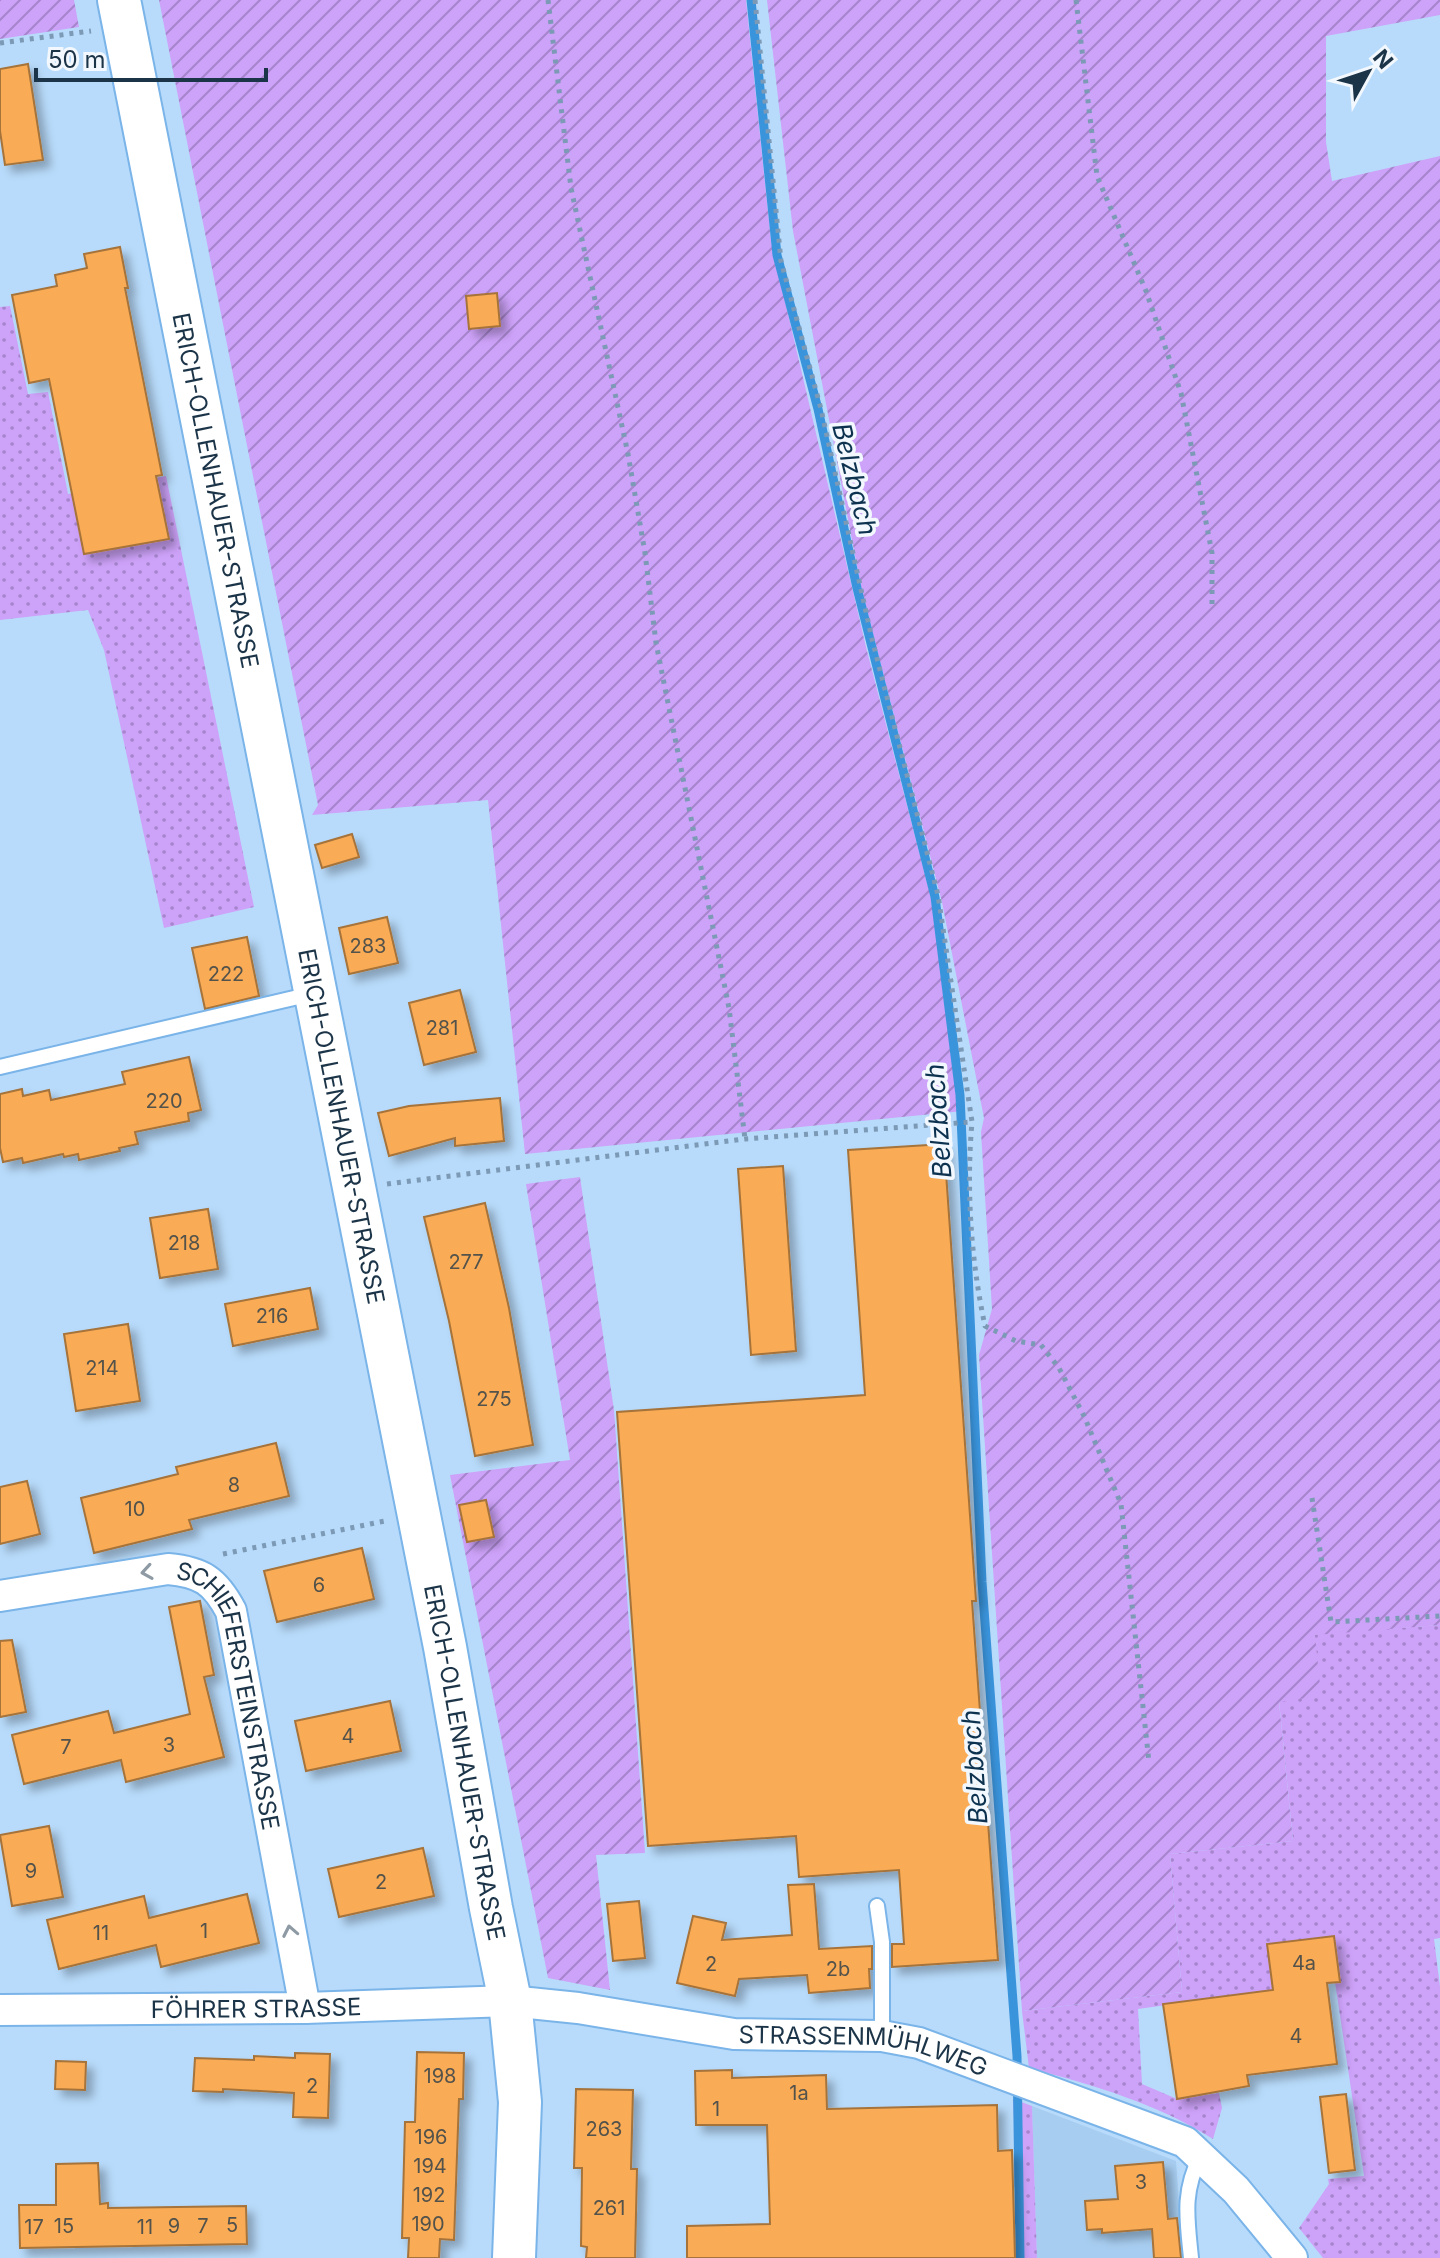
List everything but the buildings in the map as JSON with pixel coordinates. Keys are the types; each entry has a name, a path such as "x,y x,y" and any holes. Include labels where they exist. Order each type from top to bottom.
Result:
{"street":[{"name":"ERICH-OLLENHAUER-STRASSE","path":"121,13 445,1647 510,2001 520,2102 514,2258"},
{"name":"SCHIEFERSTEINSTRASSE","path":"0,1596 168,1569 189,1571 220,1591 231,1611 305,2008"},
{"name":"FÖHRER STRASSE","path":"0,2010 305,2008 510,2001"},
{"name":"STRASSENMÜHLWEG","path":"510,2001 578,2008 734,2034 882,2036 919,2043 1185,2142 1236,2190 1292,2258"}],"lane":[{"path":"0,1067 316,993"},
{"path":"877,1906 882,1942 882,2036"},
{"path":"1191,2258 1186,2197 1191,2173 1201,2155"}],"path":[{"path":"548,0 571,188 628,454 656,643 729,1008 745,1139"},
{"path":"755,0 781,261 821,409 872,639 938,895 972,1122 969,1156 972,1208 979,1296 985,1326 1016,1341 1041,1345 1059,1368 1084,1416 1121,1504 1149,1762"},
{"path":"1076,0 1097,176 1146,291 1181,393 1212,553 1212,604"},
{"path":"0,43 121,13"},
{"path":"355,1189 745,1139 972,1122"},
{"path":"1312,1498 1331,1622 1440,1616"},
{"path":"204,1578 215,1555 384,1521"}],"shaded area":[{"path":"0,0 74,0 79,27 0,39"},
{"path":"159,0 746,0 771,241 866,647 931,898 963,1111 525,1154 488,800 312,815 318,805"},
{"path":"767,0 1440,0 1440,15 1326,36 1326,142 1332,181 1440,156 1440,1625 1315,1635 1321,1696 1279,1702 1293,1841 1170,1854 1182,1992 1022,2011 979,1355 992,1309 981,1132 984,1118 942,902 861,587 793,231"},
{"path":"10,306 28,394 48,392 68,494 166,476 254,907 164,928 104,650 88,610 0,620 0,307"},
{"path":"580,1177 614,1410 645,1853 596,1855 610,1990 548,1978 450,1475 570,1460 526,1184"},
{"path":"1440,1625 1440,1938 1434,1939 1440,1987 1440,2258 1323,2258 1299,2228 1329,2184 1328,2179 1364,2176 1335,1982 1340,1981 1334,1936 1267,1944 1273,1990 1138,2009 1142,2084 1177,2099 1219,2093 1222,2108 1213,2139 1147,2105 1029,2068 1022,2011 1182,1992 1170,1854 1293,1841 1279,1701 1315,1634"},
{"path":"1013,2099 1032,2106 1037,2258 1021,2258"},
{"path":"1032,2106 1176,2161 1183,2258 1037,2258"}],"waterway":[{"name":"Belzbach","path":"751,0 777,255 818,409 857,588 935,897 960,1095 982,1582 1017,2056 1020,2258"}]}
